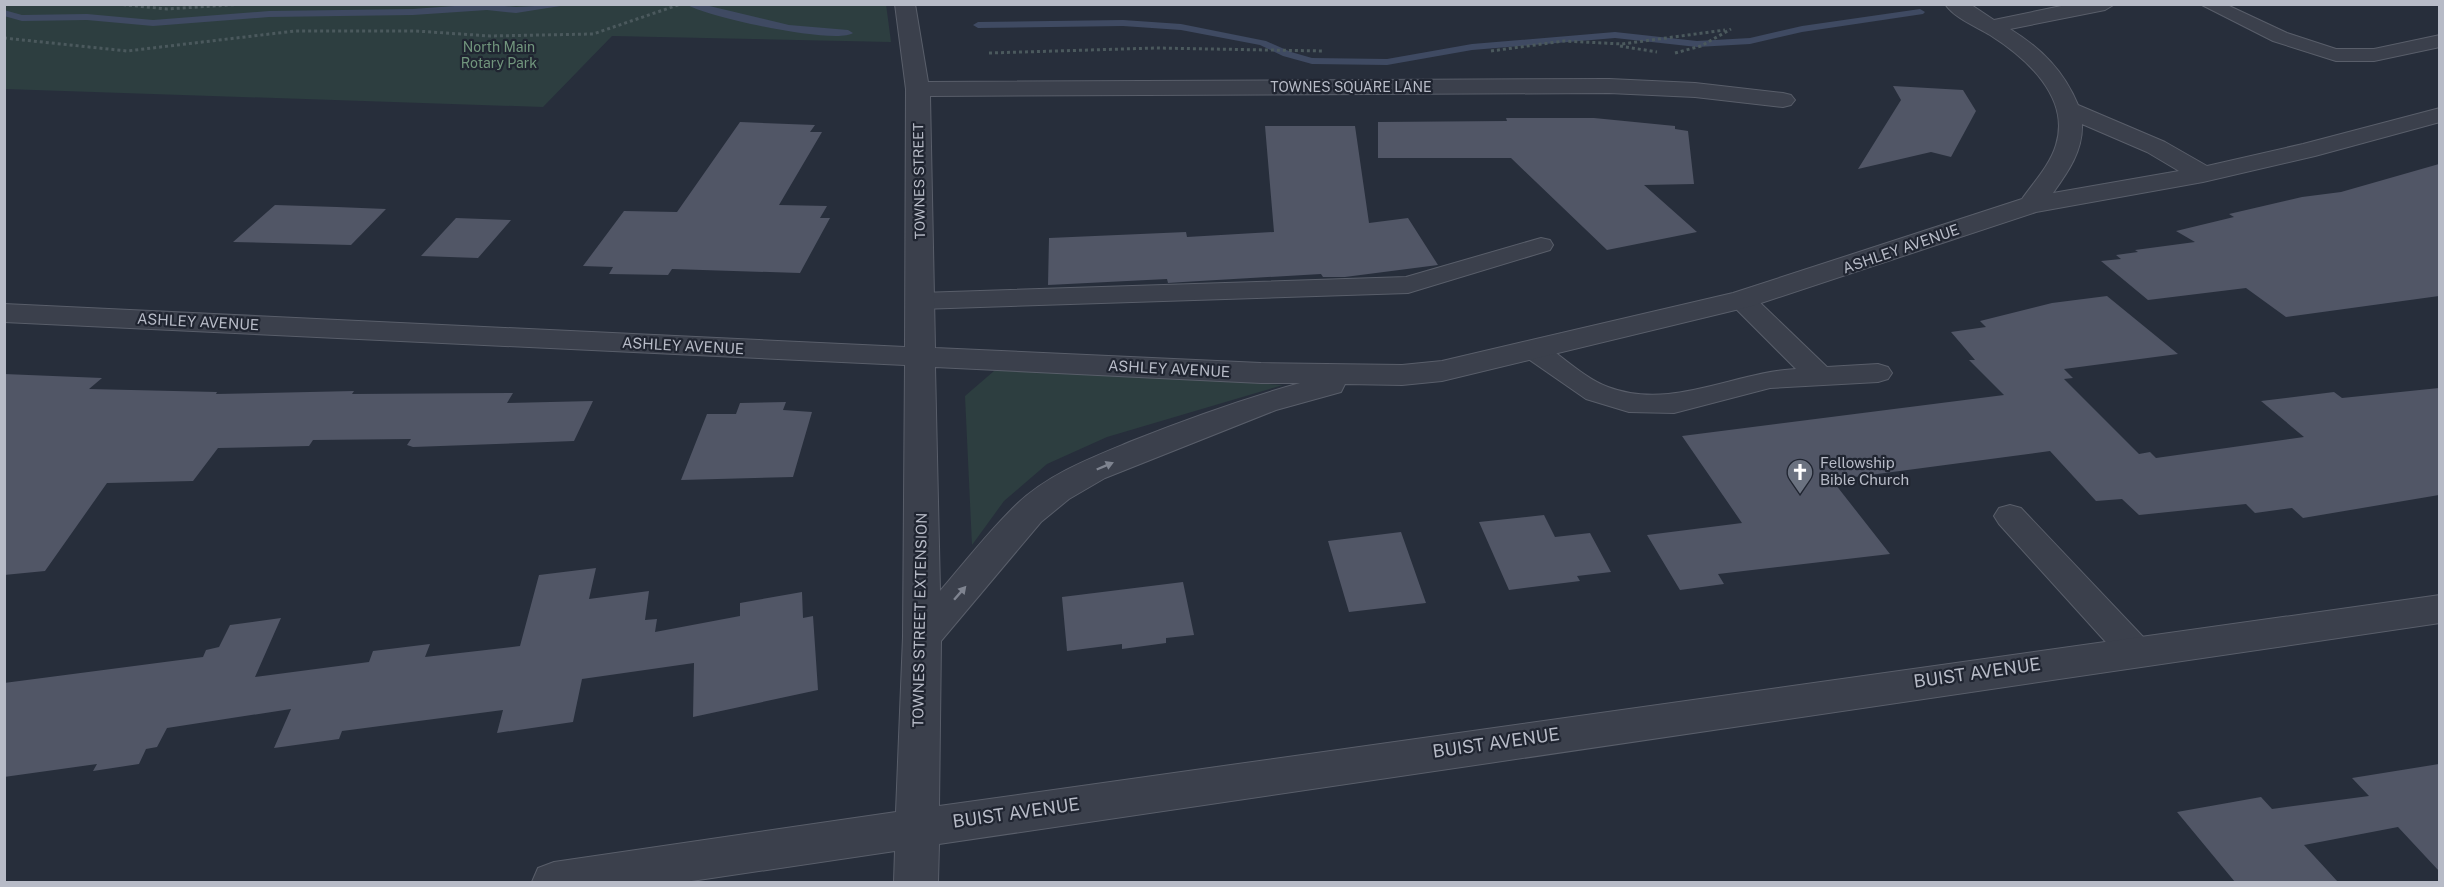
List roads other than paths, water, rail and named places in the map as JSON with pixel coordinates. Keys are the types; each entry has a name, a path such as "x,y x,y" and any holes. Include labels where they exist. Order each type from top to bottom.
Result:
{"street":[{"name":"TOWNES STREET","path":"905,4 918,89 921,358"},
{"path":"1955,4 2033,56 2050,75 2067,109 2069,144 2057,168 2031,205"},
{"path":"1989,27 2105,4"},
{"name":"TOWNES SQUARE LANE","path":"918,89 1609,86 1695,90 1784,100"},
{"path":"2067,109 2156,147 2203,174"},
{"name":"ASHLEY AVENUE","path":"4,313 921,358 1362,376 1442,371 1742,300 2031,205 2203,174 2306,151 2439,115"},
{"name":"TOWNES STREET EXTENSION","path":"916,882 922,637 921,358"},
{"name":"ASHLEY AVENUE","path":"922,637 1029,513 1057,491 1093,470 1173,437 1265,403 1362,376"},
{"name":"BUIST AVENUE","path":"554,882 2135,651 2439,609"}],"lane":[{"path":"2209,4 2312,50 2332,55 2354,57 2439,41"},
{"path":"920,301 1408,285 1541,245"},
{"path":"1742,300 1820,376"},
{"path":"1534,350 1596,393 1629,403 1674,404 1770,379 1878,373"},
{"path":"2010,516 2135,651"}],"waterway":[{"path":"4,13 22,18 87,17 153,23 269,14 413,12 487,7 516,10 569,4"},
{"path":"690,4 768,24 810,31 848,33"},
{"path":"978,25 1123,23 1181,27 1263,43 1287,54 1312,61 1387,62 1472,47 1615,35 1697,44 1750,41 1802,29 1920,12"}],"place":[{"name":"Fellowship Bible Church","path":"1800,495"}],"park label":[{"name":"North Main Rotary Park","path":"499,56"}]}
